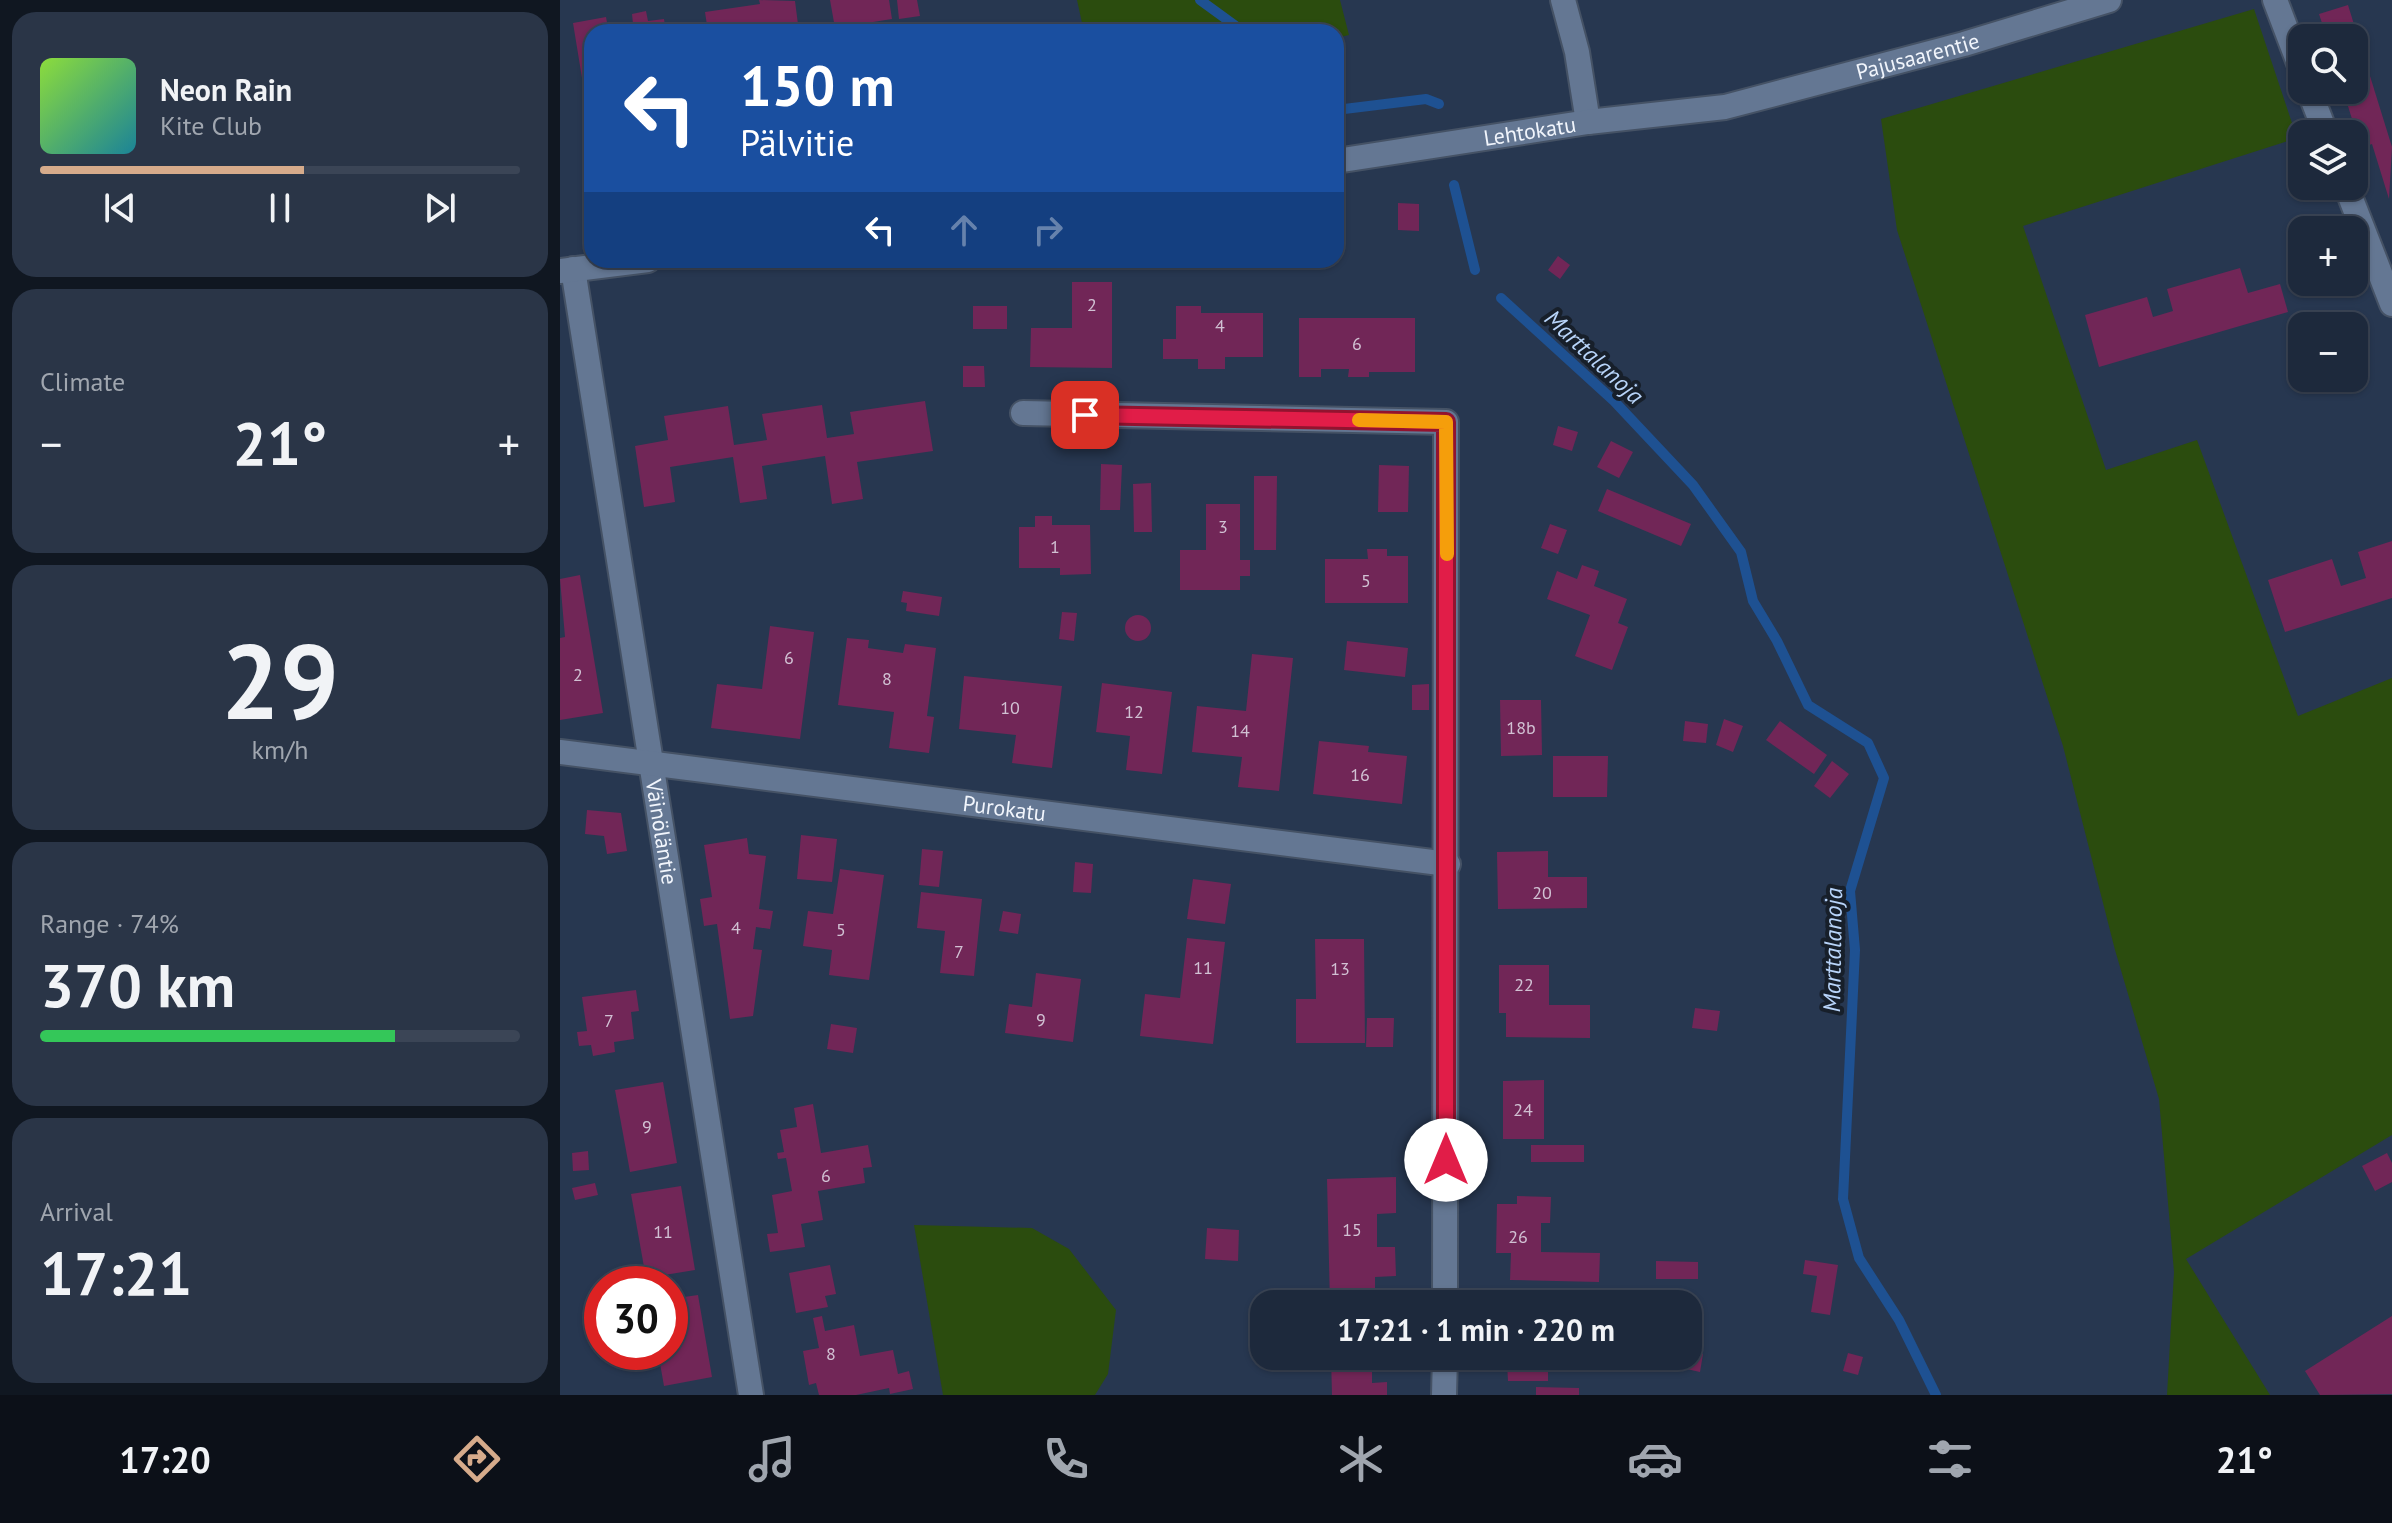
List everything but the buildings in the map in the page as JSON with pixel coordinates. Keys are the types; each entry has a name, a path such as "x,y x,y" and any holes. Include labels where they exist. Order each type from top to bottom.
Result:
{"street":[{"path":"1563,0 1577,52 1588,122"},
{"name":"Pajusaarentie","path":"1725,107 1964,44 2109,0"},
{"path":"2275,0 2288,34"},
{"name":"Lehtokatu","path":"1344,160 1588,122 1725,107"},
{"path":"2351,200 2392,304"},
{"name":"Väinöläntie","path":"566,270 652,763 751,1395"},
{"path":"1023,413 1446,422 1448,864 1445,1290"},
{"name":"Purokatu","path":"560,752 1448,864"},
{"path":"1444,1395 1445,1370"}],"green space":[{"path":"1077,0 1340,0 1349,35 1344,36 1344,24 1082,24"},
{"path":"2254,9 2291,120 2288,120 2288,141 2023,226 2106,470 2197,440 2298,716 2392,678 2392,1135 2186,1259 2270,1395 2167,1395 2174,1272 2159,1099 2115,950 2063,746 1897,230 1881,119"},
{"path":"914,1225 1032,1228 1069,1249 1116,1310 1108,1374 1095,1395 943,1395"}],"waterway":[{"name":"Marttalanoja","path":"1200,0 1233,24"},
{"name":"Marttalanoja","path":"1344,109 1426,99 1439,104"},
{"name":"Marttalanoja","path":"1454,185 1475,270"},
{"name":"Marttalanoja","path":"1501,298 1614,401 1693,485 1741,552 1753,601 1777,641 1808,705 1868,743 1884,778 1850,891 1855,950 1843,1199 1859,1258 1899,1320 1936,1395"}],"slow traffic":[{"path":"1359,420 1446,422 1447,554"}],"route":[{"path":"1085,415 1446,422 1446,1160"}]}
